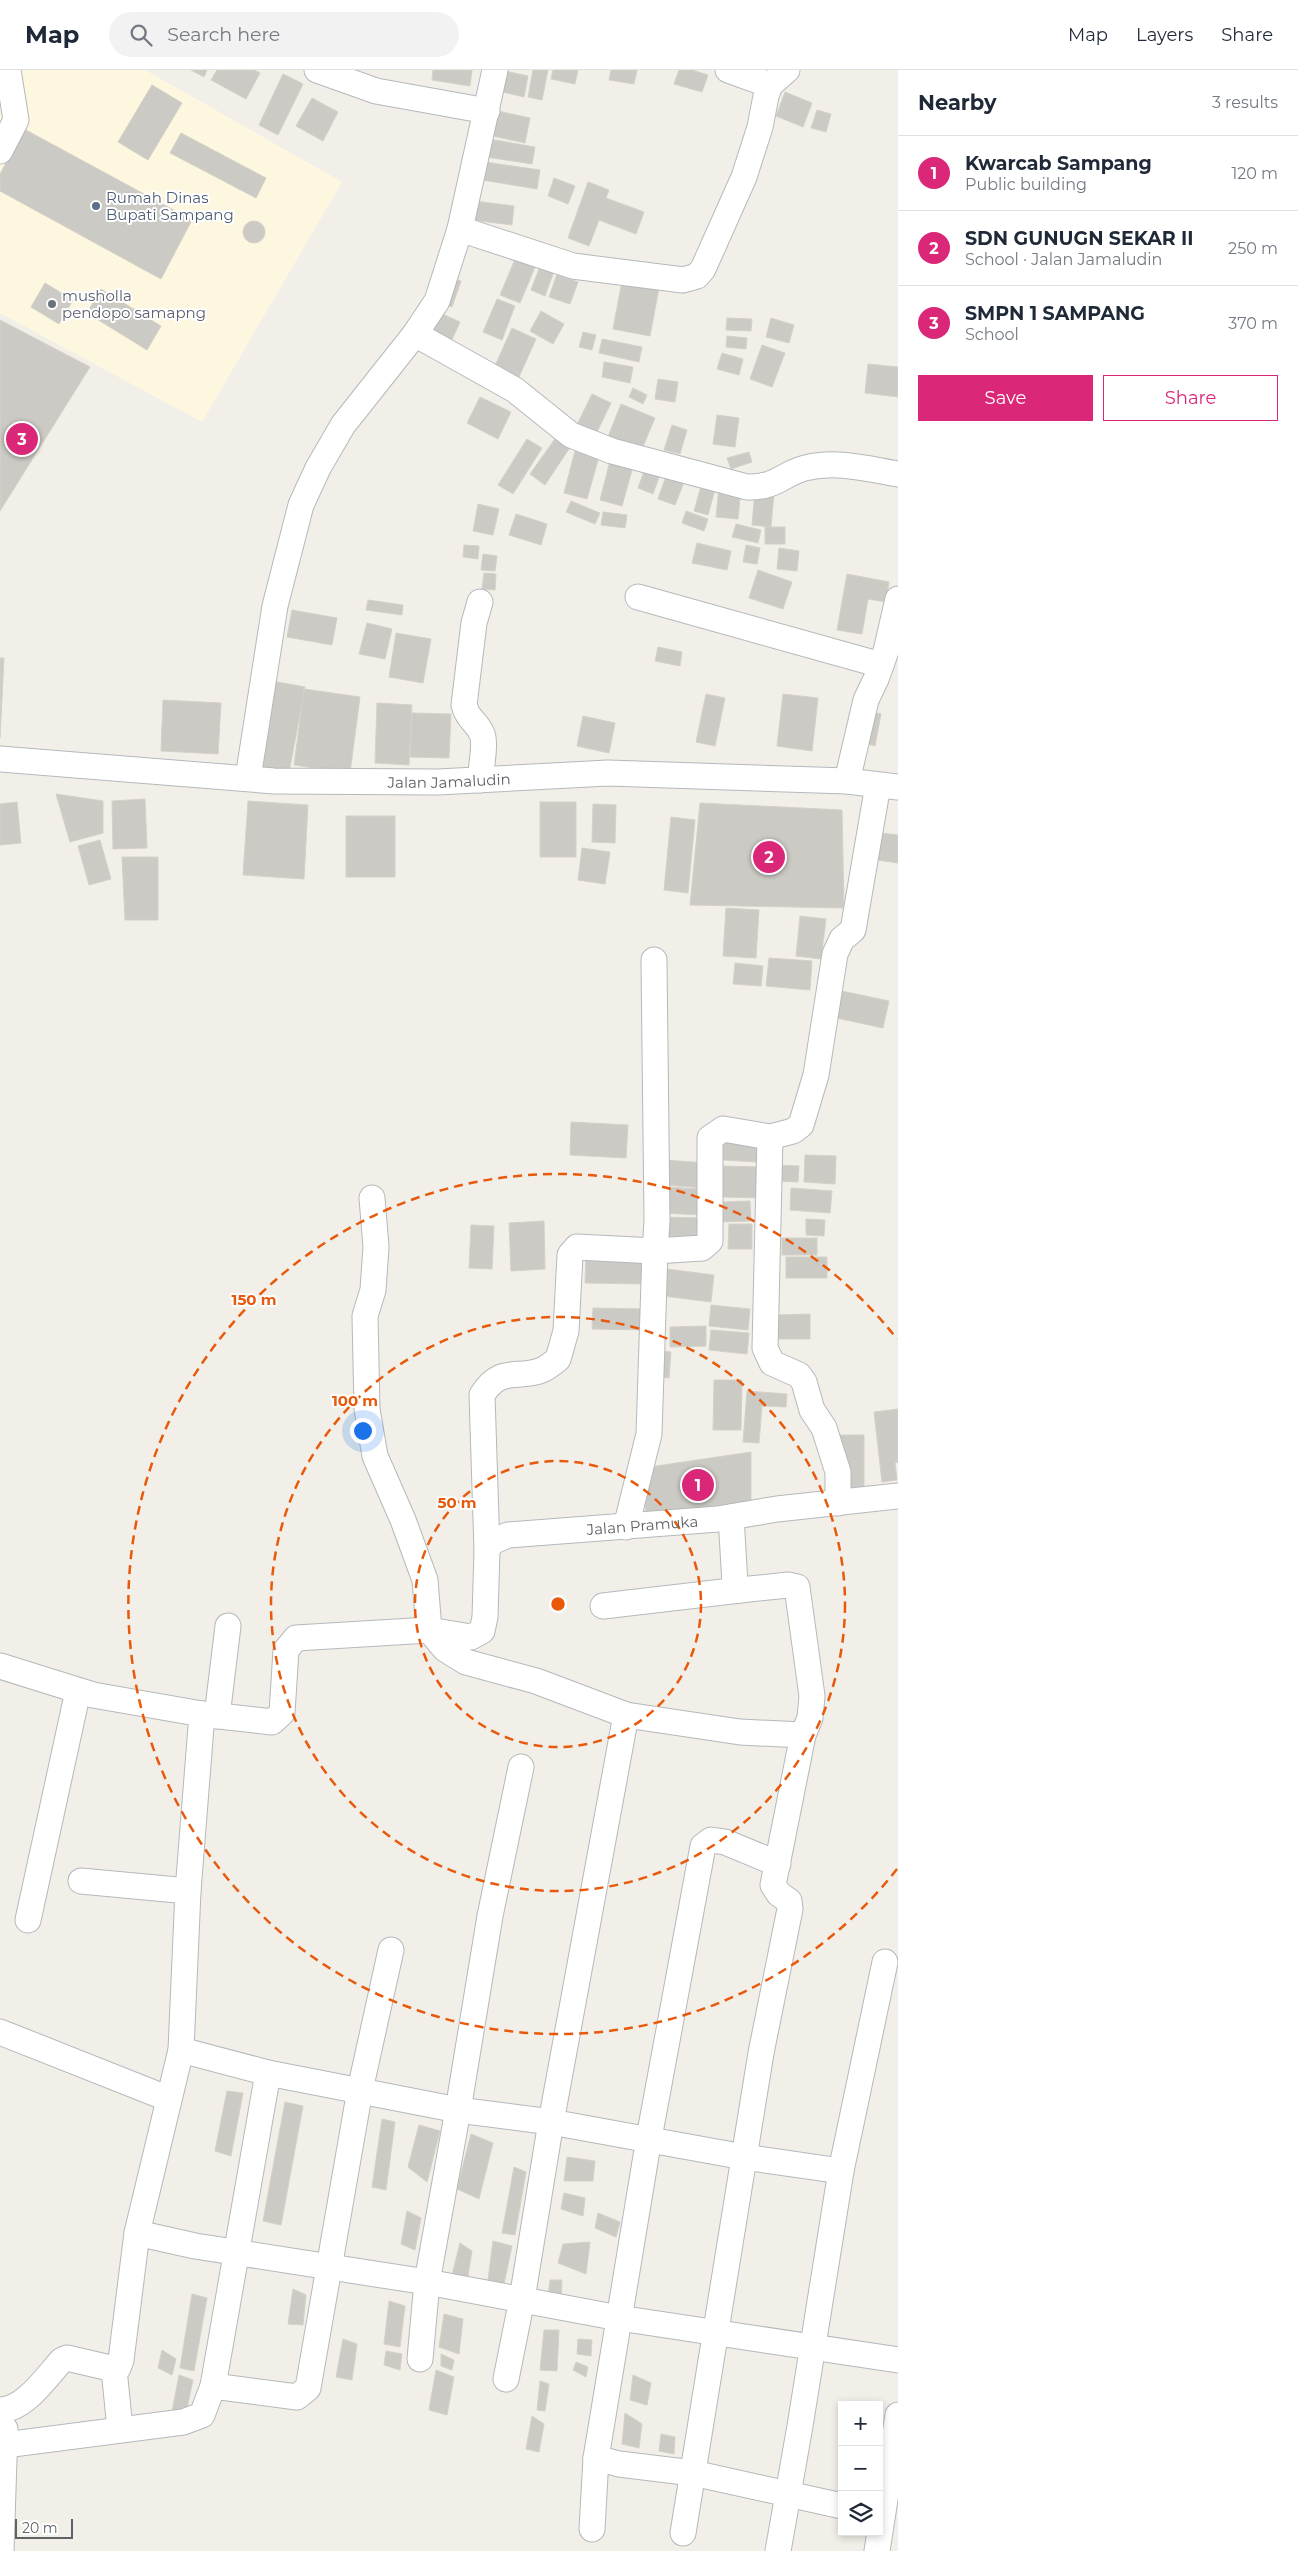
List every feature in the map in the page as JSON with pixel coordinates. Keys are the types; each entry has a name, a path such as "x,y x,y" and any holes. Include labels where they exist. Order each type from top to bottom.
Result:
{"street":[{"path":"0,151 16,120 8,70"},
{"path":"317,70 376,91 486,111"},
{"path":"248,778 275,606 301,505 318,468 343,426 415,334 437,301 460,230 495,70"},
{"path":"460,230 573,266 683,280 697,276 703,269 744,177 760,127 766,96 779,78 728,70"},
{"path":"415,334 515,390 570,435 612,451 747,487 763,488 802,469 823,464 848,465 898,474"},
{"path":"638,597 881,665"},
{"path":"847,781 866,700 881,665 898,599"},
{"path":"480,602 474,623 464,705 467,717 478,726 483,736 480,780"},
{"name":"Jalan Jamaludin","path":"0,759 284,781 480,780 608,773 847,781 888,786"},
{"path":"0,1666 93,1695 210,1715 268,1722 279,1717 282,1713 286,1650 296,1638 429,1630 471,1637 482,1631 485,1617 486,1550 482,1395 488,1385 505,1376 542,1370 558,1359 566,1331 570,1255 578,1247 654,1250 702,1248 710,1241 710,1138 715,1132 723,1129 770,1137 793,1131 801,1125 814,1084 835,954 842,939 853,930 888,786"},
{"path":"626,1527 649,1434 654,1250 657,1212 654,960"},
{"path":"770,1137 765,1348 772,1363 799,1375 804,1382 812,1410 824,1428 838,1472 838,1503"},
{"path":"372,1198 376,1247 373,1290 365,1316 367,1409 375,1456 403,1520 425,1580 429,1630 445,1649 466,1662 536,1681 626,1715 740,1732 802,1735"},
{"name":"Jalan Pramuka","path":"486,1550 492,1542 508,1535 626,1527 731,1517 777,1509 898,1496"},
{"path":"731,1517 735,1584 740,1590"},
{"path":"603,1606 788,1585 796,1587 812,1696 810,1718 802,1735 773,1885 779,1894 789,1901 790,1909 761,2053 717,2334 683,2533"},
{"path":"1,2551 5,2445 3,2410 23,2401 62,2360 68,2358 114,2369 118,2368 121,2360 137,2233 181,2050 188,1891 210,1715 228,1626"},
{"path":"28,1920 78,1690"},
{"path":"506,2378 522,2299 550,2122 626,1715"},
{"path":"420,2359 427,2282 490,1916 521,1766"},
{"path":"592,2529 596,2458 649,2138 694,1882 703,1846 711,1840 725,1842 778,1864"},
{"path":"81,1881 188,1891"},
{"path":"213,2386 297,2397 308,2388 327,2267 360,2090 391,1950"},
{"path":"778,2551 841,2171 885,1962"},
{"path":"0,2032 168,2099"},
{"path":"181,2050 268,2073 458,2110 550,2122 649,2138 744,2157 841,2171"},
{"path":"5,2445 120,2428 183,2422 202,2415 213,2386 268,2073"},
{"path":"137,2233 237,2252 427,2282 619,2318 898,2360"},
{"path":"114,2369 120,2428"},
{"path":"876,2551 887,2515 898,2415"},
{"path":"596,2458 619,2464 693,2473 788,2496 838,2505"}],"shaded area":[{"path":"0,70 145,70 342,182 202,422 0,313 0,191 192,220 25,129 0,174","holes":["152,85 181,103 147,160 118,142","252,222 260,223 265,230 263,238 257,242 248,241 244,235 245,227","45,283 73,300 58,324 31,307","101,290 161,326 147,350"]}],"building":[{"path":"191,70 207,70 204,77"},
{"path":"217,70 254,70 260,73 246,99 211,80"},
{"path":"433,70 472,70 470,86 432,80"},
{"path":"500,70 528,76 524,97 494,90"},
{"path":"533,70 548,70 542,100 528,97"},
{"path":"553,70 578,70 575,84 551,79"},
{"path":"611,70 637,70 634,84 609,80"},
{"path":"679,70 692,70 708,75 702,92 674,84"},
{"path":"283,74 303,84 278,135 259,125"},
{"path":"152,85 182,103 148,160 118,142"},
{"path":"785,92 812,103 803,127 776,116"},
{"path":"312,98 338,112 323,141 296,126"},
{"path":"817,110 831,114 826,132 811,128"},
{"path":"498,111 530,118 525,143 493,136"},
{"name":"Rumah Dinas Bupati Sampang","path":"24,129 192,220 161,279 0,191 0,174"},
{"path":"181,133 266,178 256,198 170,153"},
{"path":"489,139 535,147 532,164 486,157"},
{"path":"485,162 540,170 537,189 482,180"},
{"path":"554,178 575,186 568,204 548,196"},
{"path":"588,182 609,190 606,198 644,212 636,234 599,220 589,246 568,238"},
{"path":"475,201 514,206 512,225 472,220"},
{"path":"254,221 264,228 265,232 258,242 254,243 244,236 243,232 250,222"},
{"path":"518,252 538,260 520,303 500,295"},
{"path":"542,261 556,266 545,296 531,290"},
{"path":"557,274 578,282 570,304 549,297"},
{"path":"451,277 461,281 452,307 442,303"},
{"path":"622,281 659,288 650,336 613,329"},
{"name":"musholla pendopo samapng","path":"45,283 73,300 59,324 31,307"},
{"path":"101,289 161,326 147,350 87,313"},
{"path":"497,299 515,306 502,340 483,332"},
{"path":"541,311 564,324 553,344 530,331"},
{"path":"438,312 460,322 450,344 428,334"},
{"path":"727,318 752,319 751,331 726,330"},
{"path":"771,318 794,325 789,343 766,337"},
{"path":"0,320 90,367 0,511"},
{"path":"512,328 536,339 518,379 494,368"},
{"path":"583,332 596,335 592,350 579,347"},
{"path":"727,336 747,338 746,349 726,347"},
{"path":"602,339 642,347 639,362 599,353"},
{"path":"762,345 785,353 772,387 750,379"},
{"path":"722,353 743,359 739,375 717,369"},
{"path":"604,362 633,367 630,383 602,377"},
{"path":"868,364 898,367 898,397 865,393"},
{"path":"658,379 678,382 675,402 655,399"},
{"path":"633,388 647,395 643,404 629,397"},
{"path":"592,394 611,403 595,436 576,427"},
{"path":"480,397 511,412 498,439 467,423"},
{"path":"621,404 655,418 639,456 606,442"},
{"path":"717,415 739,418 735,447 713,444"},
{"path":"672,425 687,430 680,454 664,450"},
{"path":"557,436 571,446 545,485 530,474"},
{"path":"527,439 542,448 513,494 498,485"},
{"path":"575,451 599,457 587,499 564,493"},
{"path":"749,452 752,462 731,469 727,458"},
{"path":"611,457 634,463 622,506 600,500"},
{"path":"647,463 662,469 653,494 638,488"},
{"path":"668,470 686,477 675,505 658,499"},
{"path":"701,486 715,490 708,515 694,511"},
{"path":"719,486 741,488 738,519 716,517"},
{"path":"755,491 774,493 771,527 752,525"},
{"path":"571,501 600,513 595,524 566,512"},
{"path":"478,504 499,509 493,535 473,531"},
{"path":"686,511 708,519 704,531 682,523"},
{"path":"603,512 627,515 625,528 601,525"},
{"path":"516,514 547,524 541,545 509,535"},
{"path":"736,524 761,530 758,543 732,537"},
{"path":"765,527 785,527 785,544 765,544"},
{"path":"697,543 731,551 727,570 692,563"},
{"path":"464,545 479,546 478,559 463,557"},
{"path":"746,545 760,548 757,564 743,562"},
{"path":"779,548 799,551 797,571 777,569"},
{"path":"483,554 497,556 495,571 481,570"},
{"path":"758,570 792,582 783,609 749,598"},
{"path":"484,573 496,574 495,590 482,589"},
{"path":"847,574 889,582 886,602 868,599 862,634 837,630"},
{"path":"368,600 403,605 402,615 366,610"},
{"path":"292,610 337,618 332,645 287,637"},
{"path":"367,623 392,629 385,659 359,654"},
{"path":"396,633 431,639 423,683 389,677"},
{"path":"658,647 682,652 680,666 655,661"},
{"path":"0,658 4,658 0,738"},
{"path":"272,681 305,687 289,773 256,768"},
{"path":"304,689 360,697 350,773 294,765"},
{"path":"706,694 725,698 715,746 696,742"},
{"path":"783,694 818,698 812,751 777,746"},
{"path":"163,700 221,703 218,754 161,751"},
{"path":"377,703 412,705 409,765 375,763"},
{"path":"866,710 881,714 875,746 860,742"},
{"path":"412,713 451,714 449,758 410,757"},
{"path":"583,716 615,723 609,753 577,746"},
{"path":"56,794 103,801 103,833 70,842"},
{"path":"145,799 147,848 113,849 112,801"},
{"path":"248,801 308,805 304,879 243,875"},
{"path":"17,802 21,843 0,845 0,804"},
{"path":"540,802 576,802 576,857 540,857"},
{"path":"700,803 842,810 844,908 690,905"},
{"path":"593,804 616,805 615,843 592,842"},
{"path":"346,816 395,816 395,877 346,877"},
{"path":"671,817 695,820 688,893 664,890"},
{"path":"874,832 898,835 898,863 870,859"},
{"path":"100,840 111,879 89,885 78,846"},
{"path":"582,848 610,852 605,884 578,880"},
{"path":"122,857 158,857 158,920 125,920"},
{"path":"726,908 759,910 756,958 723,956"},
{"path":"800,916 826,919 821,959 796,956"},
{"path":"769,958 812,961 810,990 766,986"},
{"path":"735,963 763,966 761,986 733,984"},
{"path":"837,990 889,1001 883,1028 832,1017"},
{"path":"571,1122 628,1125 626,1158 570,1155"},
{"path":"724,1142 758,1144 757,1162 723,1160"},
{"path":"805,1155 836,1156 835,1184 804,1182"},
{"path":"665,1160 707,1163 705,1188 663,1185"},
{"path":"778,1165 799,1166 798,1182 777,1181"},
{"path":"723,1166 763,1167 762,1198 722,1197"},
{"path":"662,1187 703,1189 702,1215 661,1213"},
{"path":"791,1188 832,1191 830,1213 790,1210"},
{"path":"750,1201 751,1221 720,1222 720,1202"},
{"path":"663,1217 701,1218 701,1238 662,1236"},
{"path":"806,1219 825,1220 824,1236 806,1235"},
{"path":"544,1221 545,1269 511,1271 509,1223"},
{"path":"729,1224 752,1224 752,1249 728,1249"},
{"path":"471,1225 494,1226 492,1269 469,1268"},
{"path":"782,1238 817,1238 817,1255 782,1255"},
{"path":"586,1254 646,1256 646,1284 585,1283"},
{"path":"786,1257 827,1257 827,1278 786,1278"},
{"path":"667,1269 714,1275 711,1302 663,1296"},
{"path":"711,1305 750,1309 748,1330 709,1326"},
{"path":"593,1308 647,1309 646,1330 592,1329"},
{"path":"810,1314 810,1339 778,1339 778,1315"},
{"path":"706,1326 706,1346 670,1347 670,1327"},
{"path":"711,1330 749,1333 747,1354 709,1350"},
{"path":"658,1351 671,1352 669,1378 656,1377"},
{"path":"714,1380 742,1380 741,1430 713,1430"},
{"path":"747,1391 787,1394 786,1407 762,1406 759,1443 743,1442"},
{"path":"898,1409 898,1462 895,1463 897,1480 882,1482 874,1412"},
{"path":"835,1435 864,1435 864,1491 849,1491 849,1463 836,1463"},
{"path":"751,1452 751,1502 646,1513 643,1468"},
{"path":"227,2091 243,2093 231,2156 215,2151"},
{"path":"285,2102 303,2106 281,2225 263,2221"},
{"path":"382,2119 395,2122 386,2190 372,2187"},
{"path":"419,2125 440,2131 427,2182 408,2167"},
{"path":"471,2134 493,2143 479,2199 457,2189"},
{"path":"567,2157 595,2161 593,2181 564,2181"},
{"path":"514,2167 526,2172 515,2235 502,2233"},
{"path":"564,2193 585,2198 583,2216 561,2209"},
{"path":"407,2211 421,2218 415,2250 401,2244"},
{"path":"598,2213 620,2222 616,2237 595,2228"},
{"path":"493,2241 512,2246 504,2284 488,2280"},
{"path":"590,2242 586,2274 558,2263 563,2244"},
{"path":"460,2243 472,2251 467,2282 451,2279"},
{"path":"550,2280 562,2280 561,2299 548,2297"},
{"path":"293,2289 306,2295 303,2325 288,2324"},
{"path":"192,2294 207,2298 194,2371 180,2368"},
{"path":"389,2301 405,2306 400,2347 384,2344"},
{"path":"444,2314 463,2319 459,2354 439,2347"},
{"path":"544,2330 559,2330 557,2371 540,2370"},
{"path":"343,2339 357,2344 352,2380 336,2377"},
{"path":"578,2339 592,2340 591,2356 577,2354"},
{"path":"162,2350 176,2359 172,2375 158,2368"},
{"path":"386,2351 402,2354 400,2370 384,2365"},
{"path":"441,2354 454,2360 452,2370 441,2366"},
{"path":"576,2362 588,2367 586,2377 573,2370"},
{"path":"436,2370 454,2377 447,2415 429,2410"},
{"path":"179,2375 193,2380 186,2413 171,2417"},
{"path":"633,2375 651,2383 647,2405 630,2400"},
{"path":"540,2381 549,2384 545,2411 537,2410"},
{"path":"625,2413 642,2424 639,2448 622,2444"},
{"path":"532,2416 544,2424 539,2452 526,2449"},
{"path":"661,2434 675,2437 674,2454 659,2451"}],"place":[{"name":"Rumah Dinas Bupati Sampang","path":"96,206"},
{"name":"musholla pendopo samapng","path":"52,304"},
{"name":"SMPN 1 SAMPANG","path":"22,439"},
{"name":"SDN GUNUGN SEKAR II","path":"769,857"},
{"name":"Kwarcab Sampang","path":"698,1485"}]}
